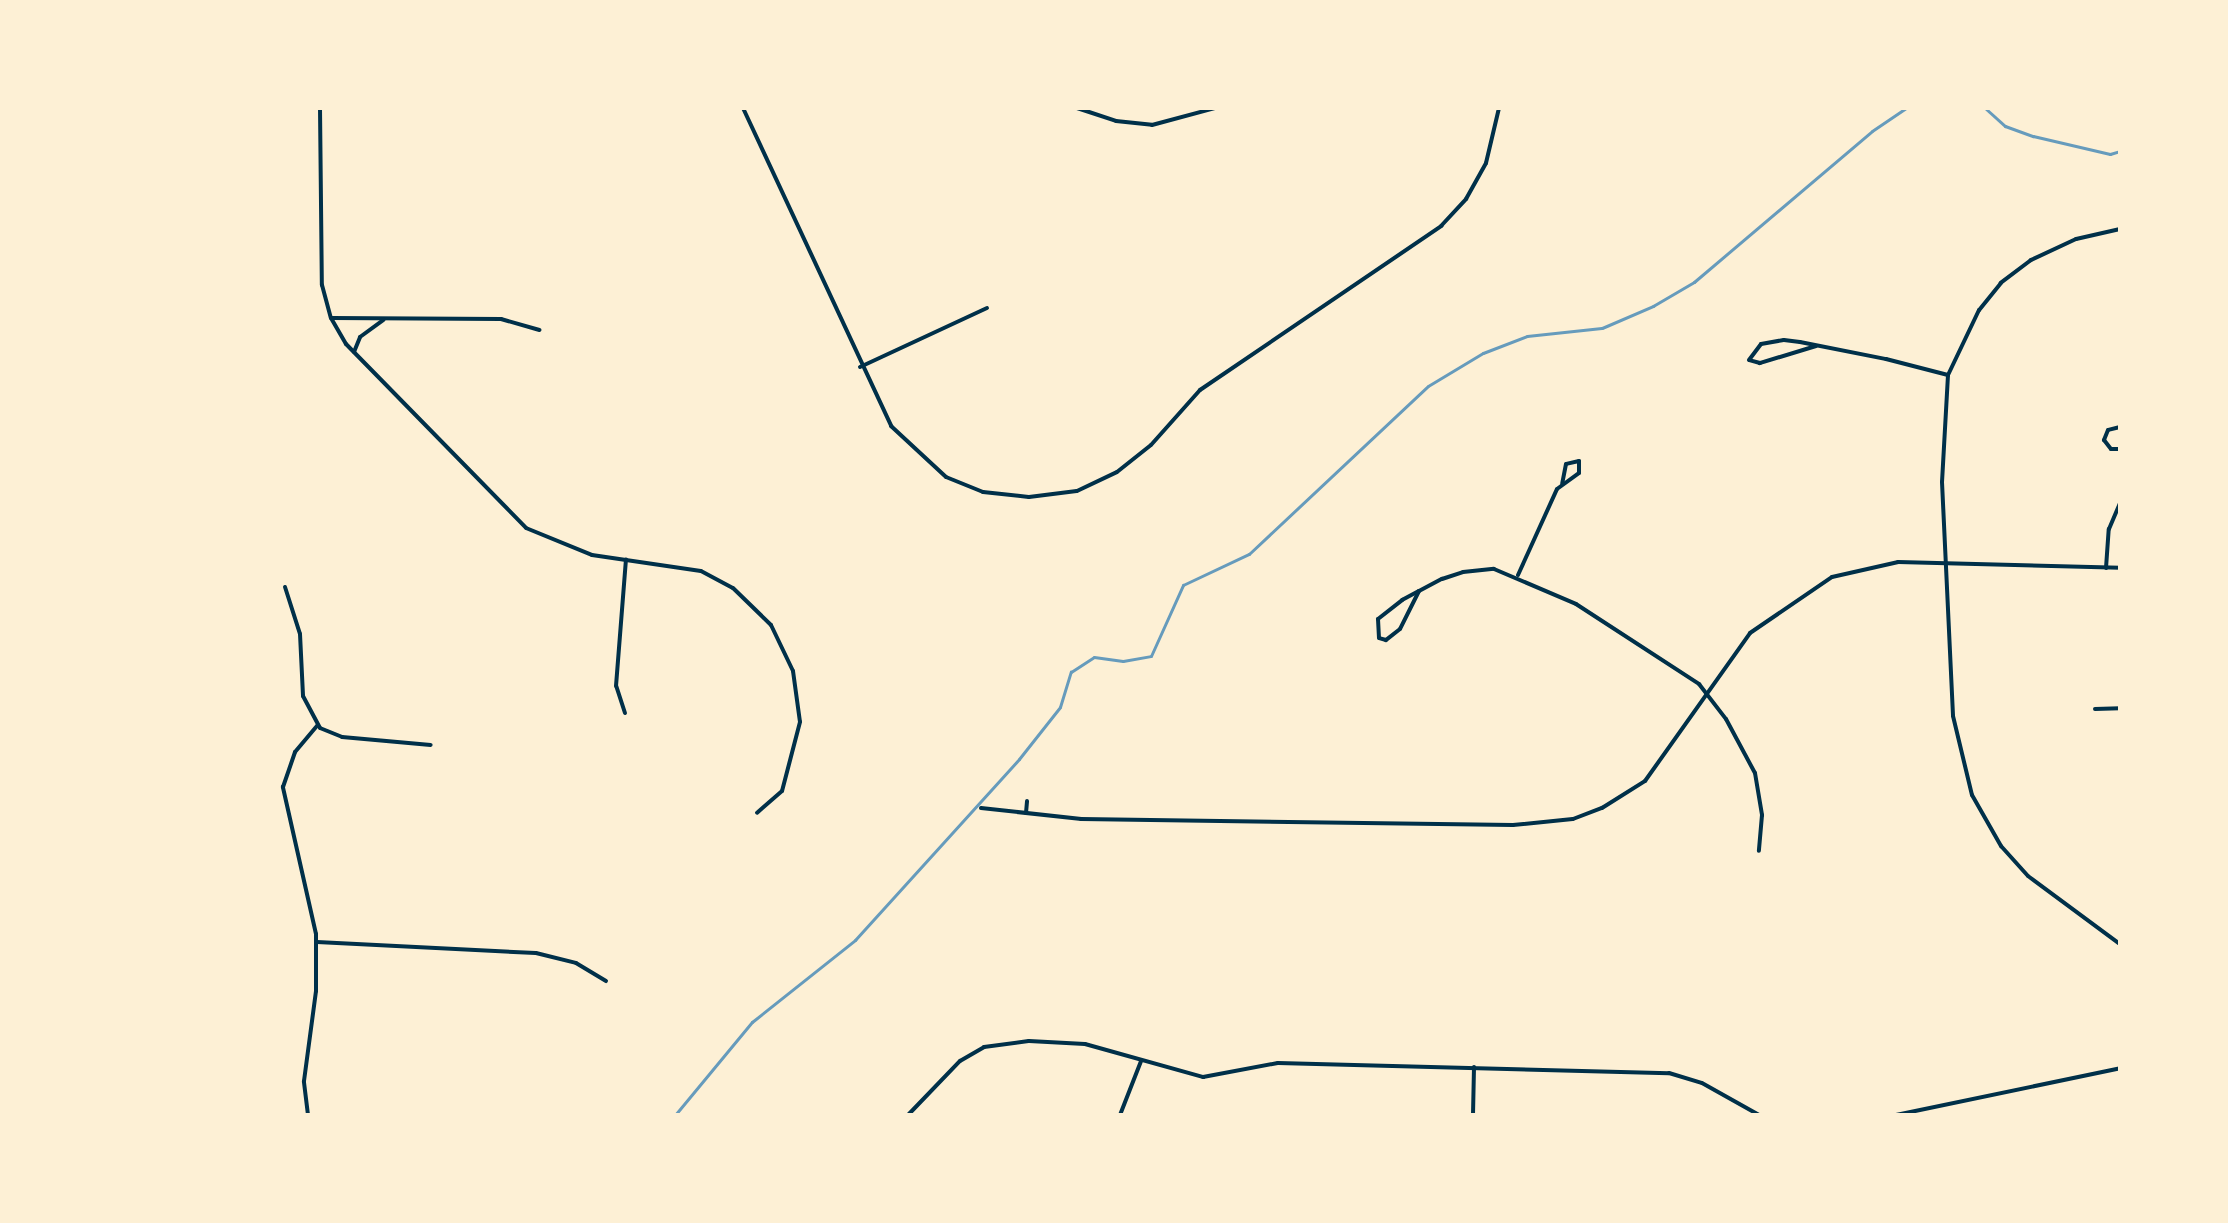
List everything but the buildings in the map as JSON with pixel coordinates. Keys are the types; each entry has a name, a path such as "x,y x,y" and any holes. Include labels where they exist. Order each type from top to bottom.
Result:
{"street":[{"path":"320,108 321,272 331,318 354,352 515,519 566,547 685,566 717,578 748,599 780,640 797,688 798,739 782,791 757,813"},
{"path":"743,108 860,367 899,438 946,477 983,492 1012,497 1054,496 1090,486 1134,460 1200,390 1451,217 1486,163 1499,108"},
{"path":"1077,108 1116,121 1152,125 1215,108"},
{"path":"2120,229 2054,248 2001,283 1965,333 1948,375 1942,564 1953,716 1972,795 2001,846 2028,876 2120,944"},
{"path":"860,367 987,308"},
{"path":"331,318 501,319 539,330"},
{"path":"354,352 360,337 385,319"},
{"path":"1816,346 1760,363 1749,360 1752,349 1773,341 1816,346 1948,375"},
{"path":"2120,427 2108,430 2104,440 2111,449 2120,449"},
{"path":"1518,575 1562,484 1566,464 1579,461 1579,473 1562,484"},
{"path":"2106,568 2109,529 2120,503"},
{"path":"625,713 616,686 626,559"},
{"path":"981,808 1081,819 1556,822 1602,808 1638,787 1750,633 1817,586 1870,566 1942,564 2120,568"},
{"path":"1419,591 1400,629 1386,640 1379,638 1374,626 1384,612 1419,591 1471,570 1518,575 1608,623 1708,693 1755,773 1762,815 1759,851"},
{"path":"285,587 298,626 303,696 318,725 342,737 431,745"},
{"path":"2095,709 2120,708"},
{"path":"308,1115 304,1081 317,942 310,890 283,787 295,752 318,725"},
{"path":"1026,813 1027,801"},
{"path":"317,942 363,940 449,951 541,954 576,963 606,981"},
{"path":"908,1115 960,1061 1007,1041 1085,1044 1203,1077 1278,1063 1682,1075 1759,1115"},
{"path":"1120,1115 1141,1061"},
{"path":"1473,1115 1474,1067"},
{"path":"1896,1115 2120,1068"}],"waterway":[{"path":"675,1115 752,1022 855,940 1019,759 1060,707 1071,672 1094,657 1123,661 1151,656 1183,585 1249,554 1428,386 1483,353 1527,336 1602,328 1653,306 1694,282 1872,131 1906,108"},
{"path":"1985,108 2005,126 2033,136 2110,154 2120,151"}]}
